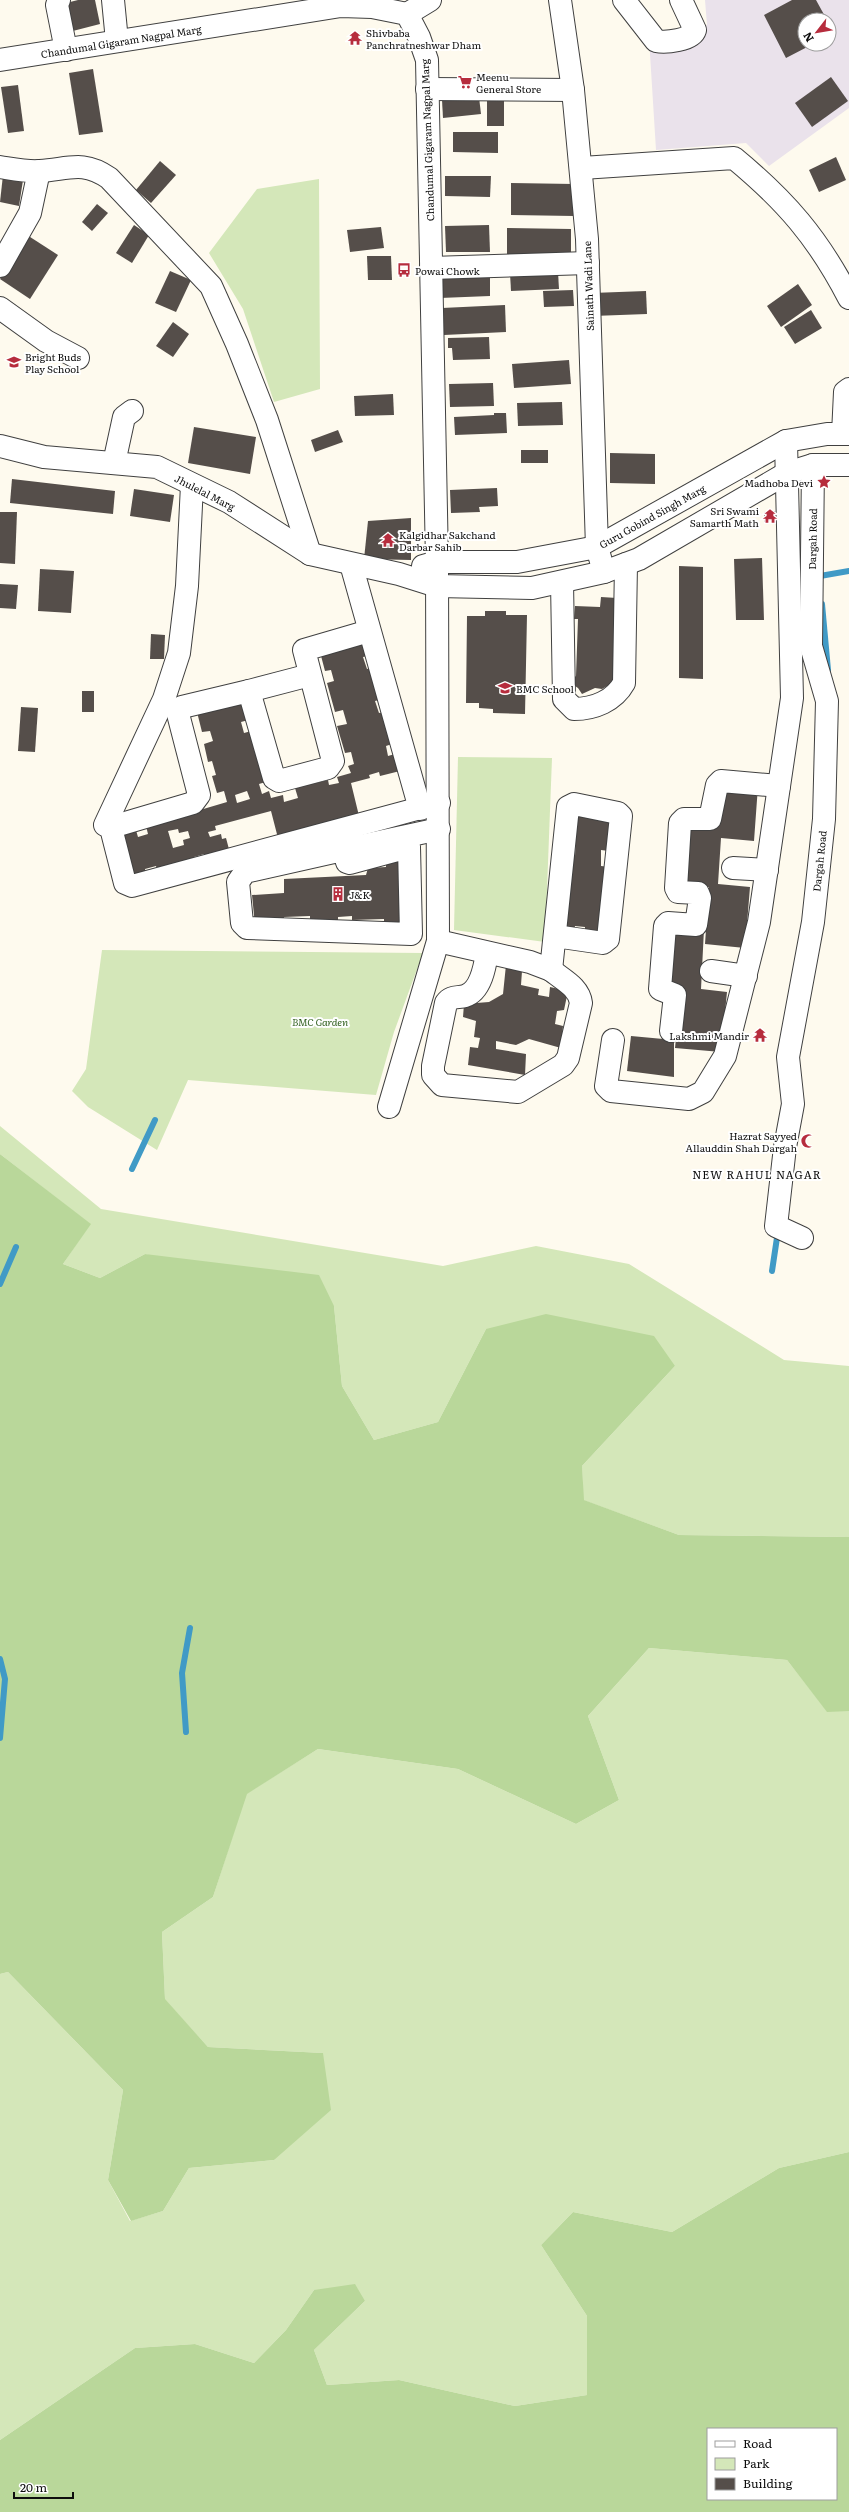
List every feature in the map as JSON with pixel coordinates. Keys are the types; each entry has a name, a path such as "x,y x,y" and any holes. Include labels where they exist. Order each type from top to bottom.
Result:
{"street":[{"path":"59,0 57,5 64,43 93,31"},
{"path":"113,0 117,41"},
{"path":"407,14 430,0"},
{"name":"Sainath Wadi Lane","path":"560,0 573,90 582,168 588,263 597,547 604,572"},
{"path":"624,0 656,41 662,42 688,37 694,33 695,30 681,0"},
{"name":"Chandumal Gigaram Nagpal Marg","path":"0,60 64,43 117,41 341,6 372,7 407,14 419,38 427,60 437,562 430,806 439,829 438,941 388,1107"},
{"path":"427,89 573,90"},
{"path":"582,168 734,158 765,184 793,212 813,237 849,298"},
{"path":"0,167 39,171 81,165 98,171 109,178 211,286 237,344 267,420 310,554"},
{"path":"0,266 30,213 39,171"},
{"path":"431,268 588,263"},
{"path":"0,308 46,341 78,358"},
{"path":"846,434 845,392 849,389"},
{"path":"114,463 124,416 132,411"},
{"name":"Guru Gobind Singh Marg","path":"399,574 437,562 517,562 597,547 786,441 827,434 846,434"},
{"path":"613,1040 606,1086 608,1090 689,1098 698,1097 703,1092 725,1056 760,922 792,698 785,665 786,441"},
{"name":"Jhulelal Marg","path":"0,446 44,457 157,467 229,502 310,554 399,574"},
{"path":"399,574 437,586 532,588 604,572 639,559 787,473 813,465 849,465"},
{"name":"Dargah Road","path":"802,1238 776,1226 785,1147 793,1104 788,1057 813,922 824,819 827,701 810,646 813,465"},
{"path":"105,825 164,699 179,652 187,586 192,485"},
{"path":"310,675 182,706 177,710 199,795 193,803 115,826 113,828 112,832 125,883 128,886 430,806 369,630 351,564"},
{"path":"562,582 564,699 574,709 590,709 618,694 624,683 626,564"},
{"path":"249,691 272,774 279,781 328,768 333,761 304,652 306,648 369,630"},
{"path":"672,1031 675,995 660,989 666,926 668,923 696,925 700,898 698,893 678,892 676,888 680,823 684,819 710,819 717,785 721,781 779,786"},
{"path":"551,970 568,807 574,804 618,813 621,816 608,938 603,942 555,936"},
{"path":"344,850 348,862 350,863 410,847 411,934 247,928 242,924 238,887 239,878 245,872 344,850 439,829"},
{"path":"238,887 318,868"},
{"path":"733,868 767,870"},
{"path":"438,941 530,962 551,970 575,988 580,994 581,1003 568,1058 563,1065 518,1092 442,1084 433,1075 433,1066 446,1003 453,997 469,994 479,982 487,953"},
{"path":"711,971 746,976"}],"shaded area":[{"path":"705,0 849,0 849,108 769,166 746,143 656,150 649,38 707,25"}],"green space":[{"path":"319,179 320,389 274,402 243,309 209,253 257,189"},
{"path":"458,757 552,758 545,942 454,930"},
{"name":"BMC Garden","path":"102,950 423,953 394,1032 376,1095 188,1080 157,1150 88,1107 72,1091 86,1069"},
{"path":"0,1126 101,1209 443,1266 536,1246 629,1264 784,1360 849,1366 849,1537 679,1535 583,1500 582,1466 675,1366 486,1329 438,1422 374,1440 342,1386 334,1306 145,1254 100,1278 63,1264 90,1224 0,1154"},
{"path":"0,1154 91,1224 63,1264 100,1278 145,1254 319,1275 334,1306 342,1386 374,1440 438,1422 486,1329 546,1314 654,1336 675,1366 582,1466 584,1500 679,1535 849,1537 849,1711 827,1712 787,1660 649,1648 588,1716 619,1800 576,1824 458,1769 318,1749 247,1794 213,1897 162,1932 165,1999 208,2047 323,2053 331,2110 274,2160 189,2168 163,2211 131,2221 108,2180 123,2090 8,1972 0,1974"},
{"path":"649,1648 787,1660 827,1711 849,1711 849,2152 779,2168 672,2232 573,2212 541,2245 587,2316 587,2395 515,2406 399,2380 327,2385 314,2350 365,2301 314,2290 286,2330 254,2363 195,2344 135,2348 0,2440 0,1974 8,1972 123,2090 108,2180 130,2221 163,2211 189,2168 274,2160 323,2053 208,2047 165,2000 162,1932 213,1897 246,1794 318,1749 458,1769 576,1824 619,1800 588,1716"},
{"path":"849,2152 849,2512 0,2512 0,2440 135,2348 195,2344 254,2363 286,2330 314,2290 355,2284 365,2301 314,2350 327,2385 399,2380 515,2406 587,2395 587,2316 541,2245 573,2212 672,2232 779,2168"}],"building":[{"path":"78,0 95,0 100,24 65,33 58,5"},
{"path":"792,0 816,0 823,12 797,12 798,52 786,58 764,15"},
{"path":"93,69 103,132 79,135 69,73"},
{"path":"831,77 848,101 812,127 795,103"},
{"path":"18,85 24,131 8,133 1,87"},
{"path":"487,96 504,96 504,126 487,126"},
{"path":"479,97 481,114 443,118 442,100"},
{"path":"453,132 498,132 498,153 453,152"},
{"path":"836,157 846,180 819,192 809,170"},
{"path":"160,161 176,175 151,203 136,190"},
{"path":"3,175 23,180 19,206 0,202"},
{"path":"445,176 491,176 490,197 445,196"},
{"path":"511,183 574,184 574,216 511,215"},
{"path":"97,204 108,213 92,231 82,222"},
{"path":"134,225 149,235 132,263 116,253"},
{"path":"489,225 490,252 446,252 445,226"},
{"path":"381,227 384,248 350,252 347,230"},
{"path":"507,228 571,229 571,259 507,258"},
{"path":"27,235 58,255 30,299 0,279"},
{"path":"367,256 391,256 392,280 368,280"},
{"path":"170,271 191,280 176,312 155,303"},
{"path":"490,272 490,296 440,298 440,273"},
{"path":"558,272 559,289 511,291 510,273"},
{"path":"798,284 812,305 781,327 767,306"},
{"path":"573,290 574,306 544,307 543,291"},
{"path":"646,291 647,314 593,316 592,293"},
{"path":"505,305 506,332 444,335 442,308"},
{"path":"811,310 822,328 795,344 784,327"},
{"path":"173,322 189,334 173,357 156,346"},
{"path":"489,337 490,359 453,360 452,348 448,348 448,338"},
{"path":"569,360 571,384 514,388 512,364"},
{"path":"493,383 494,406 450,407 449,384"},
{"path":"393,394 394,415 355,416 354,396"},
{"path":"562,402 563,425 518,426 517,403"},
{"path":"494,413 506,413 507,433 455,435 454,417 494,415"},
{"path":"194,427 256,437 250,474 188,463"},
{"path":"338,430 343,442 315,452 311,440"},
{"path":"521,450 548,450 548,463 521,463"},
{"path":"610,453 655,454 655,484 610,483"},
{"path":"12,479 115,491 113,514 10,503"},
{"path":"497,488 498,506 479,507 480,512 451,513 450,490"},
{"path":"134,489 174,495 170,522 130,516"},
{"name":"Sri Swami Samarth Math","path":"775,511 777,519 764,522 764,512"},
{"path":"0,512 17,512 15,564 0,563"},
{"name":"Kalgidhar Sakchand Darbar Sahib","path":"411,518 411,560 364,559 368,521"},
{"path":"762,558 764,620 736,620 734,559"},
{"path":"679,566 703,567 703,679 679,678"},
{"path":"40,569 74,571 71,613 38,611"},
{"path":"0,584 18,585 16,609 0,608"},
{"path":"601,597 617,598 614,682 602,689 595,688 582,694 578,688 569,682 576,676 578,619 574,619 575,606 600,607"},
{"path":"485,611 506,611 506,615 527,615 525,714 493,713 493,709 479,708 479,703 466,703 467,616 485,616"},
{"path":"151,634 165,635 164,659 150,659"},
{"path":"368,639 372,655 363,657 367,669 374,667 383,699 375,701 379,713 384,712 392,744 386,746 388,756 395,754 400,771 380,776 379,772 369,775 370,778 351,783 360,820 305,836 304,828 292,831 294,838 279,842 271,811 215,826 216,830 208,832 210,837 221,834 222,839 226,838 230,853 205,859 204,854 194,857 195,863 158,873 156,866 145,869 146,877 131,881 117,832 135,827 138,837 148,834 146,826 227,802 224,791 217,793 212,776 216,775 212,761 208,762 204,744 213,741 210,731 202,732 197,712 246,698 252,719 241,722 244,733 255,730 269,781 259,784 262,794 269,791 271,798 283,795 284,802 298,798 295,788 328,780 329,785 339,783 337,777 351,773 348,766 354,764 351,752 345,753 337,726 347,724 343,710 335,712 327,683 334,681 331,670 325,671 320,652","holes":["247,791 250,799 237,803 235,795","178,829 179,833 188,831 190,838 183,840 184,845 173,848 168,831"]},
{"path":"82,691 94,691 94,712 82,712"},
{"path":"21,707 38,708 35,752 18,751"},
{"path":"722,783 758,786 754,841 721,838 718,884 750,887 745,948 705,944 709,887 679,885 684,821 716,824"},
{"path":"577,814 594,814 594,819 601,821 617,820 609,851 601,850 601,866 610,867 605,938 585,935 585,927 575,926 574,932 561,931 567,855 575,856"},
{"name":"J&K","path":"386,857 408,857 409,928 384,929 384,919 352,920 352,916 338,917 338,921 310,923 310,916 284,917 284,924 255,925 252,895 284,893 284,879 366,875 368,868 386,867"},
{"path":"669,924 704,929 701,989 727,992 721,1052 675,1048 681,990 662,988"},
{"path":"506,965 522,971 521,985 539,989 538,995 549,997 550,987 568,991 564,1010 557,1011 555,1024 563,1026 561,1048 529,1039 516,1045 496,1041 496,1049 526,1054 525,1075 468,1065 470,1047 478,1048 480,1038 474,1037 476,1021 463,1017 464,1004 489,1002 503,994"},
{"path":"631,1036 674,1040 674,1077 627,1071"}],"waterway":[{"path":"820,580 820,576 849,571"},
{"path":"822,604 828,670"},
{"path":"132,1169 155,1120"},
{"path":"772,1271 778,1231"},
{"path":"0,1284 16,1247"},
{"path":"186,1732 182,1673 190,1628"},
{"path":"0,1659 5,1679 0,1738"}],"place":[{"name":"Shivbaba Panchratneshwar Dham","path":"355,38"},
{"name":"Meenu General Store","path":"465,82"},
{"name":"Powai Chowk","path":"404,270"},
{"name":"Bright Buds Play School","path":"14,362"},
{"name":"Madhoba Devi","path":"824,482"},
{"name":"Sri Swami Samarth Math","path":"770,516"},
{"name":"Kalgidhar Sakchand Darbar Sahib","path":"388,540"},
{"name":"BMC School","path":"505,688"},
{"name":"J&K","path":"338,894"},
{"name":"Lakshmi Mandir","path":"760,1035"},
{"name":"Hazrat Sayyed Allauddin Shah Dargah","path":"808,1141"}],"district":[{"name":"NEW RAHUL NAGAR","path":"757,1174"}]}
